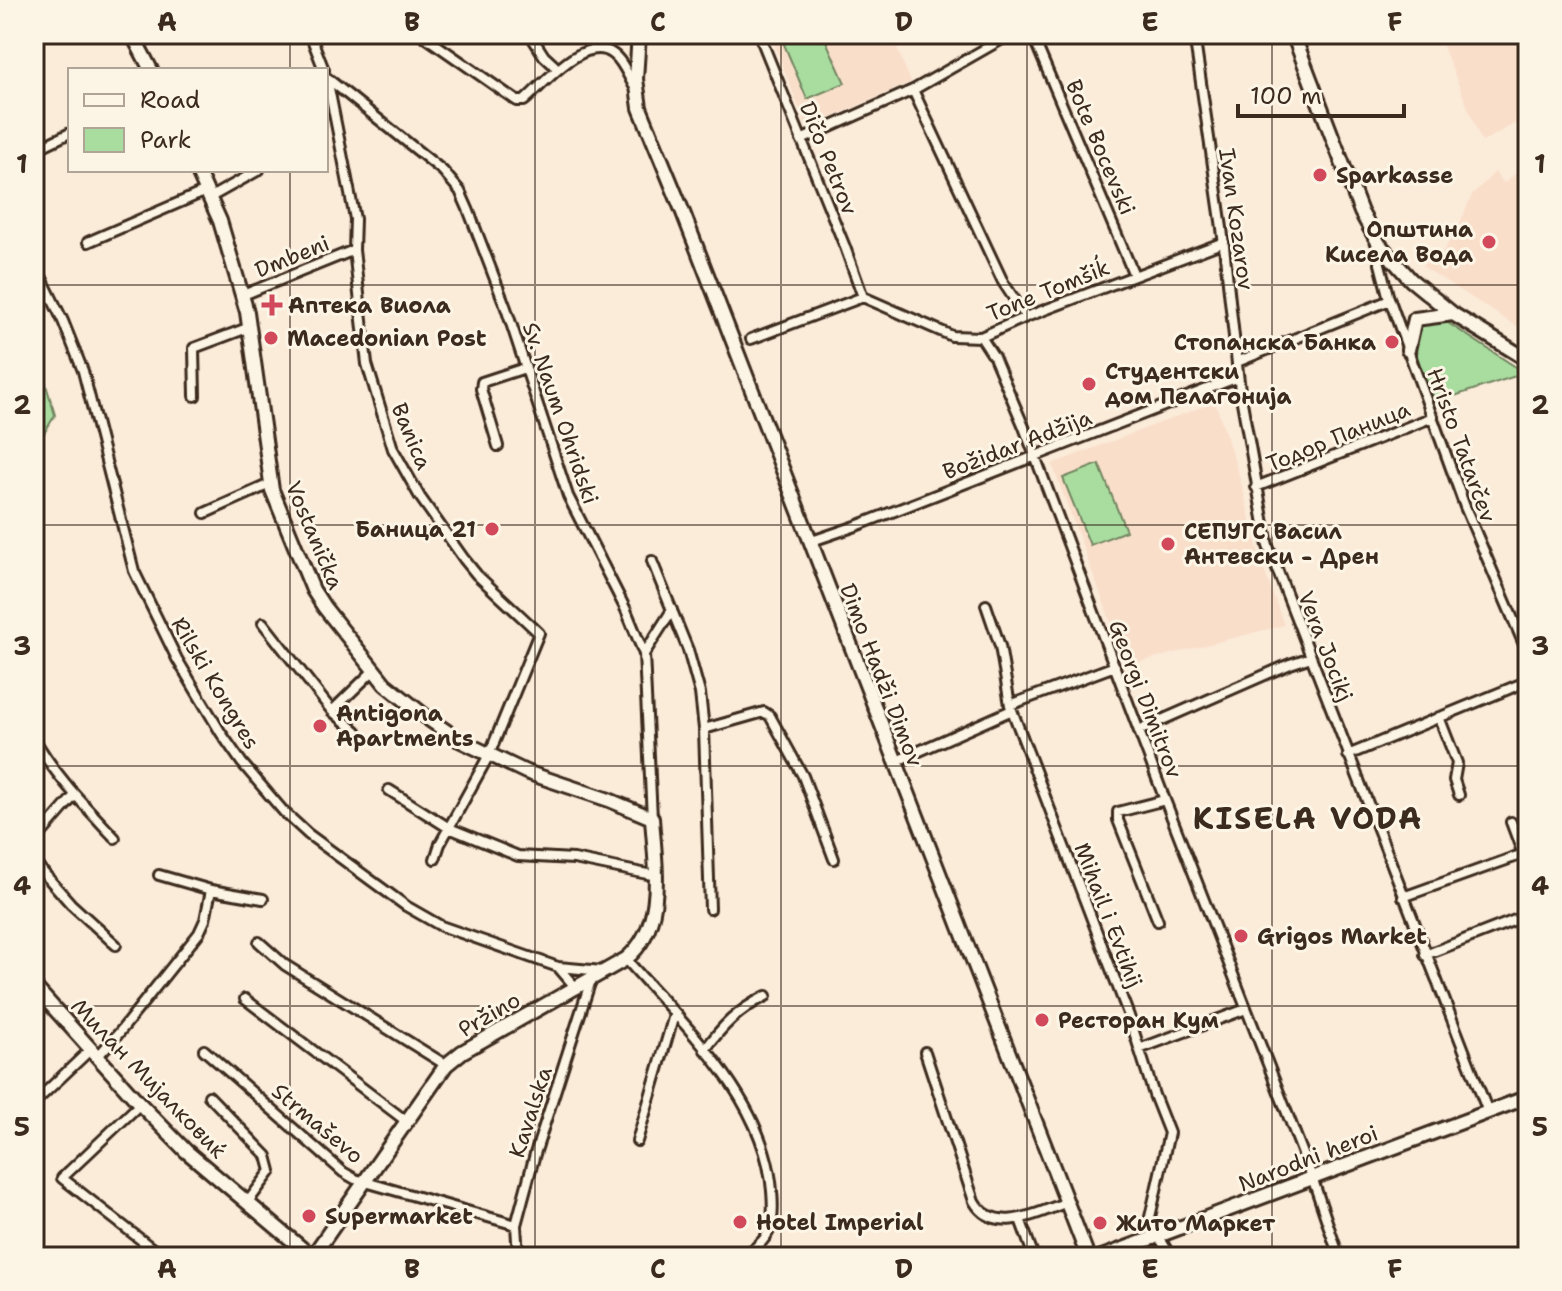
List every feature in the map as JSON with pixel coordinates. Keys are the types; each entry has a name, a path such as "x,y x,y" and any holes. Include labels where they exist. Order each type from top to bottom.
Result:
{"street":[{"path":"132,34 150,68"},
{"path":"310,34 323,68"},
{"path":"421,34 517,101 524,101 557,68 619,34"},
{"path":"530,34 544,56 557,68"},
{"name":"Dimo Hadži Dimov","path":"639,34 637,92 640,108 1088,1257"},
{"name":"Dičo Petrov","path":"759,34 863,297"},
{"path":"801,140 913,90 1011,34"},
{"name":"Bote Bocevski","path":"1032,34 1134,275"},
{"name":"Ivan Kozarov","path":"1194,34 1224,242 1237,362"},
{"path":"1293,34 1361,212 1379,244 1411,280 1453,314 1528,360"},
{"path":"594,48 616,57 637,92"},
{"name":"Sv. Naum Ohridski","path":"328,79 443,171 460,191 500,290 568,496 626,610 644,654 652,818"},
{"path":"913,90 1003,282 1026,317"},
{"name":"Banica","path":"328,103 355,219 354,250 367,364 393,449 420,497 464,559 539,633 489,755"},
{"path":"41,147 68,134"},
{"name":"Vostanička","path":"198,172 220,221 243,295 250,327 270,484 317,596 373,671 430,720 489,755 526,772 652,818"},
{"path":"88,242 255,172"},
{"name":"Tone Tomšiḱ","path":"863,297 952,336 981,337 1224,242"},
{"name":"Hristo Tatarčev","path":"1379,244 1380,264 1390,300 1465,507 1528,654"},
{"name":"Dmbeni","path":"243,295 354,250"},
{"name":"Rilski Kongres","path":"34,262 83,371 125,541 139,584 177,659 242,763 284,812 308,834 406,906 441,926 558,967 608,971"},
{"path":"751,339 863,297"},
{"path":"1237,362 1390,300"},
{"path":"1408,350 1415,319 1453,314"},
{"path":"195,396 194,348 250,327"},
{"name":"Georgi Dimitrov","path":"981,337 994,357 1035,456 1312,1177 1339,1257"},
{"name":"Vera Jocikj","path":"1237,362 1268,546 1488,1112"},
{"path":"498,446 481,389 482,382 525,368"},
{"name":"Božidar Adžija","path":"809,542 1238,377"},
{"name":"Тодор Паница","path":"1256,487 1433,417"},
{"path":"205,513 270,484"},
{"path":"652,561 695,670 704,729 710,909"},
{"name":"Mihail i Evtihij","path":"986,605 1000,646 1011,708 1169,1133 1150,1217 1156,1238"},
{"path":"644,654 672,610"},
{"path":"263,623 332,711 356,731"},
{"path":"1139,730 1311,657"},
{"path":"899,760 1011,708 1115,666"},
{"path":"332,711 373,671"},
{"path":"1348,755 1528,681"},
{"path":"704,729 764,712 770,716 803,776 834,859"},
{"path":"1439,717 1457,763 1454,780 1459,795"},
{"path":"34,738 75,795 115,838"},
{"path":"435,859 440,844 489,755"},
{"path":"389,790 449,828 518,856 574,859 657,876"},
{"path":"34,842 75,795"},
{"path":"1158,921 1118,820 1118,812 1165,800"},
{"name":"Pržino","path":"312,1257 446,1065 462,1052 608,971 639,948 648,931 657,876 652,818"},
{"path":"1403,897 1523,854 1511,822"},
{"path":"34,862 71,904 116,945"},
{"path":"159,875 211,890 263,899"},
{"path":"34,1103 119,1033 203,927 211,890"},
{"path":"1425,955 1528,915"},
{"path":"259,942 285,965 446,1065"},
{"path":"626,959 705,1050 737,1095 761,1139 769,1162 773,1205 771,1228 767,1239 741,1257"},
{"path":"558,967 576,988"},
{"name":"Kavalska","path":"518,1257 516,1225 535,1154 591,979"},
{"name":"Милан Мијалковиќ","path":"34,986 186,1151 312,1257"},
{"path":"705,1050 736,1013 766,996"},
{"path":"245,999 406,1121"},
{"path":"1139,1049 1246,1009"},
{"path":"637,1141 674,1015"},
{"name":"Strmaševo","path":"204,1050 343,1172 363,1181 516,1225"},
{"path":"925,1052 975,1204 988,1215 1003,1220 1020,1219 1067,1202"},
{"path":"209,1096 267,1156 271,1171 247,1203"},
{"name":"Narodni heroi","path":"1102,1257 1528,1097"},
{"path":"140,1104 62,1178 163,1257"},
{"path":"1020,1219 1034,1257"},
{"path":"1156,1238 1171,1257"}],"shaded area":[{"path":"770,34 891,34 911,82 807,128"},
{"path":"1438,34 1528,34 1528,116 1482,142"},
{"name":"Општина Кисела Вода","path":"1528,164 1526,332 1422,266 1433,255 1439,258 1458,228 1472,195 1495,172 1504,183"},
{"name":"СЕПУГС Васил Антевски - Дрен","path":"1215,402 1239,475 1261,562 1284,625 1127,665 1052,464"}],"green space":[{"path":"789,34 823,34 845,83 807,99 781,37"},
{"path":"1425,321 1448,323 1525,373 1436,402 1416,350 1418,329"},
{"path":"34,370 44,378 55,415 43,435 41,469 34,499"},
{"path":"1099,464 1126,531 1090,545 1063,478"}],"place":[{"name":"Sparkasse","path":"1320,175"},
{"name":"Општина Кисела Вода","path":"1489,242"},
{"name":"Аптека Виола","path":"272,305"},
{"name":"Macedonian Post","path":"271,338"},
{"name":"Стопанска Банка","path":"1392,342"},
{"name":"Студентски дом Пелагонија","path":"1089,384"},
{"name":"Баница 21","path":"492,529"},
{"name":"СЕПУГС Васил Антевски - Дрен","path":"1168,544"},
{"name":"Antigona Apartments","path":"320,726"},
{"name":"Grigos Market","path":"1241,936"},
{"name":"Ресторан Кум","path":"1042,1020"},
{"name":"Supermarket","path":"309,1216"},
{"name":"Hotel Imperial","path":"740,1222"},
{"name":"Жито Маркет","path":"1100,1223"}],"district":[{"name":"KISELA VODA","path":"1308,819"}]}
